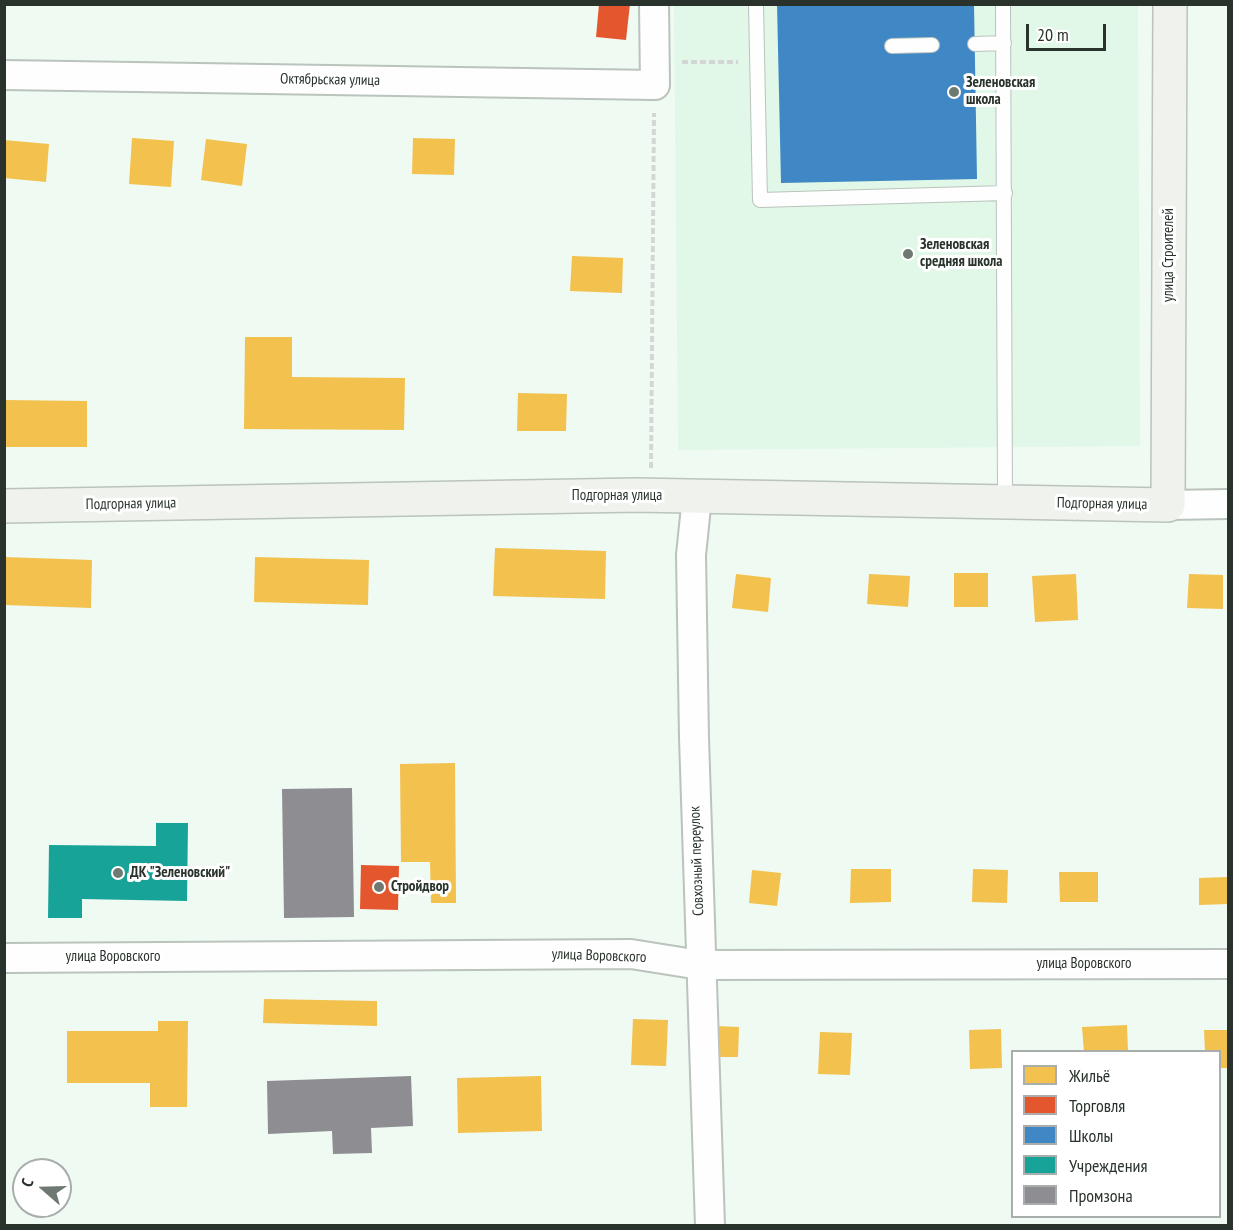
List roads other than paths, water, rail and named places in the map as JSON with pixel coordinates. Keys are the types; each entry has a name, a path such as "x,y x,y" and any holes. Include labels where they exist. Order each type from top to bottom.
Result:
{"street":[{"name":"Октябрьская улица","path":"4,75 655,73 654,4"},
{"name":"улица Строителей","path":"1168,505 1170,4"},
{"name":"Подгорная улица","path":"4,506 650,496 1168,505 1228,504"},
{"name":"Совхозный переулок","path":"697,497 691,555 700,965 710,1226"},
{"name":"улица Воровского","path":"4,958 631,954 700,965 1228,964"}],"lane":[{"path":"756,4 760,200 1005,193"},
{"path":"1003,4 1005,502"},
{"path":"975,44 1004,43"},
{"path":"892,46 932,45"}],"place":[{"name":"Зеленовская школа","path":"954,92"},
{"name":"Зеленовская средняя школа","path":"908,254"},
{"name":"ДК \"Зеленовский\"","path":"118,873"},
{"name":"Стройдвор","path":"379,887"}]}
